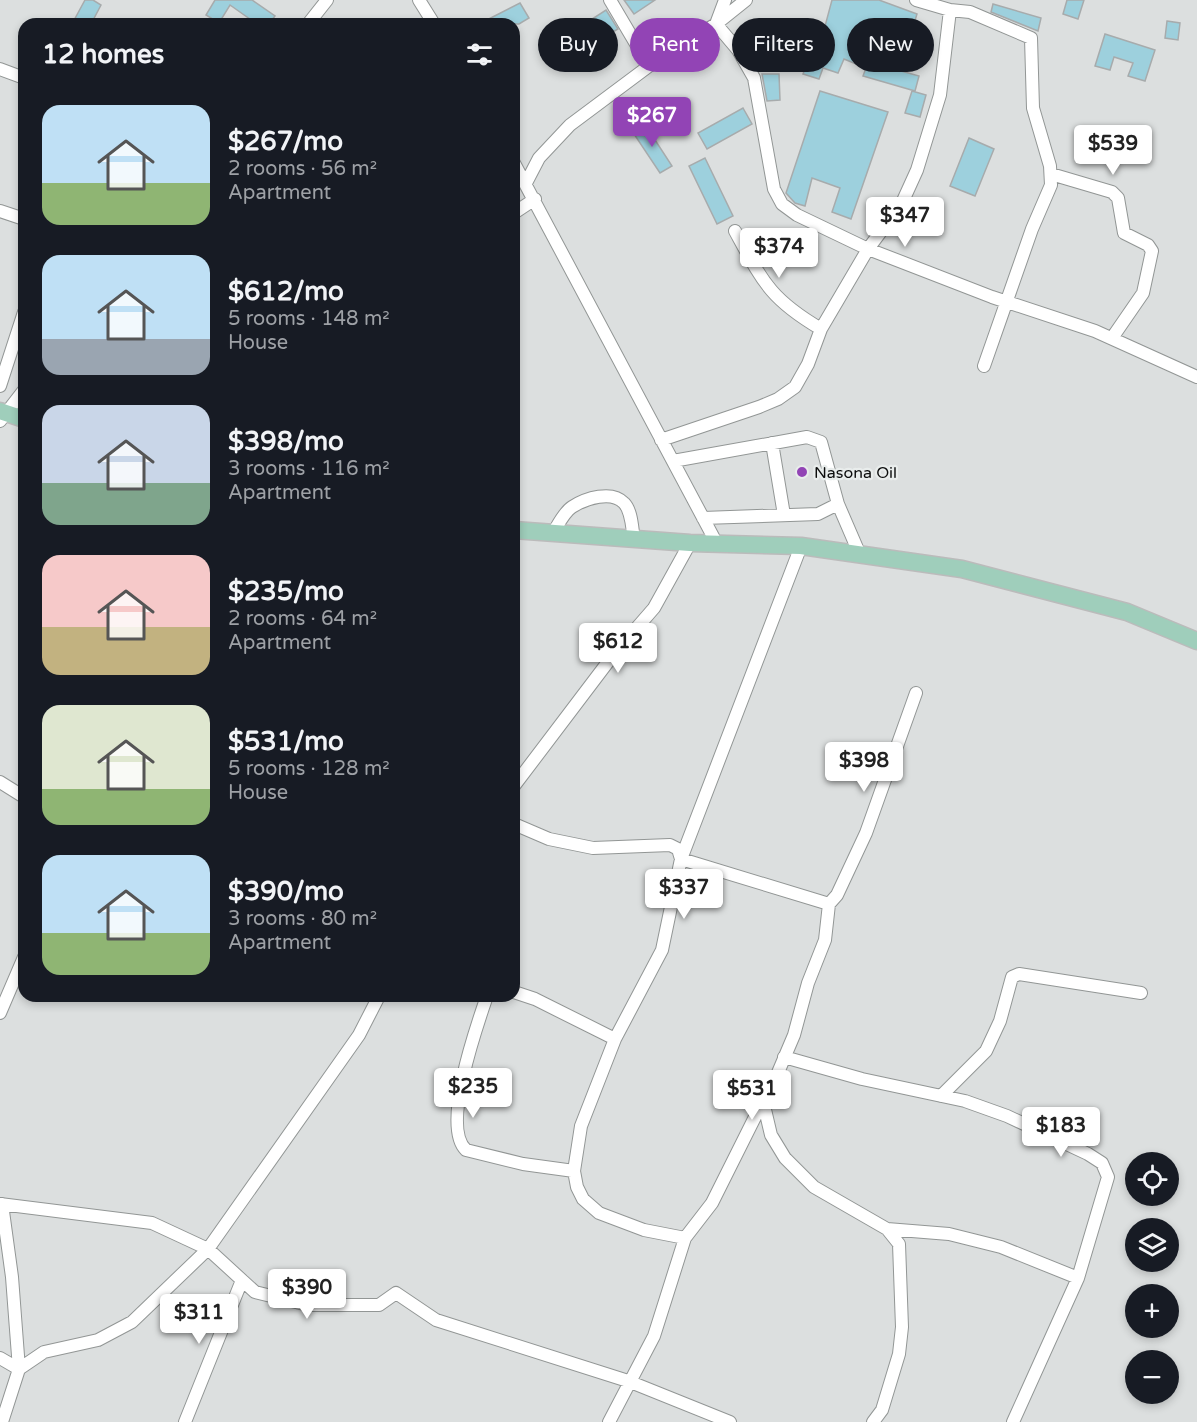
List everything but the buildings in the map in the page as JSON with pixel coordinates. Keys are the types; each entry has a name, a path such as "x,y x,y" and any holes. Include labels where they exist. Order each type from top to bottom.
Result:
{"main road":[{"path":"2,415 18,418"},
{"path":"520,530 690,543 801,546 962,569 1127,612 1197,640"}],"street":[{"path":"313,18 327,0"},
{"path":"419,0 430,18"},
{"path":"610,0 630,34"},
{"path":"718,18 725,0"},
{"path":"720,21 746,0"},
{"path":"916,0 950,10 970,12 1031,38 1034,108 1051,174 1051,185 1032,229 984,366"},
{"path":"661,440 706,427 778,399 795,387 808,364 821,329 868,249 902,203 917,170 940,95 950,10"},
{"path":"720,29 738,50 754,78 774,189 782,204 797,215 868,249 1007,302 1112,338 1197,377"},
{"path":"0,69 18,76"},
{"path":"526,183 539,158 570,125 641,72"},
{"path":"520,173 717,544"},
{"path":"1051,174 1112,192 1118,198 1125,233 1148,245 1152,250 1143,293 1112,338"},
{"path":"520,209 535,199"},
{"path":"0,211 18,217"},
{"path":"735,231 766,288 793,313 821,329"},
{"path":"0,386 18,330"},
{"path":"2,415 18,397"},
{"path":"673,462 807,437 821,442 838,504 860,555"},
{"path":"772,443 784,515"},
{"path":"553,533 571,507 591,498 612,496 624,502 628,509 633,539"},
{"path":"703,518 818,514 838,504"},
{"path":"520,778 614,654 654,608 690,543"},
{"path":"685,1239 644,1230 599,1214 583,1199 577,1187 574,1171 581,1126 615,1039 662,950 681,859 801,546"},
{"path":"609,1422 628,1381 654,1336 685,1239 712,1203 794,1035 808,983 825,940 830,903 837,895 866,833 915,693"},
{"path":"0,782 18,793"},
{"path":"520,827 549,839 593,848 670,845 678,849 681,859"},
{"path":"681,859 830,903"},
{"path":"0,1013 18,971"},
{"path":"941,1096 986,1051 1000,1021 1012,977 1019,974 1141,993"},
{"path":"520,994 535,999 615,1039"},
{"path":"19,1369 44,1352 98,1341 132,1322 208,1249 360,1035 376,1002"},
{"path":"485,1002 465,1062 458,1128 460,1144 466,1150 523,1164 574,1171"},
{"path":"784,1057 862,1079 941,1096 1007,1116 1088,1154 1102,1163 1108,1177 1078,1278 1013,1422"},
{"path":"763,1101 771,1135 785,1158 814,1187 887,1229 899,1244 902,1327 899,1354 882,1410 873,1422"},
{"path":"2,1422 19,1369 12,1277 1,1204 152,1222 208,1249 255,1292 308,1305 379,1305 396,1293 436,1320 628,1381 730,1422"},
{"path":"887,1229 949,1234 1001,1247 1078,1278"},
{"path":"185,1422 242,1280"},
{"path":"17,1352 31,1359"},
{"path":"0,1358 19,1369"}],"place":[{"name":"Nasona Oil","path":"802,472"}]}
